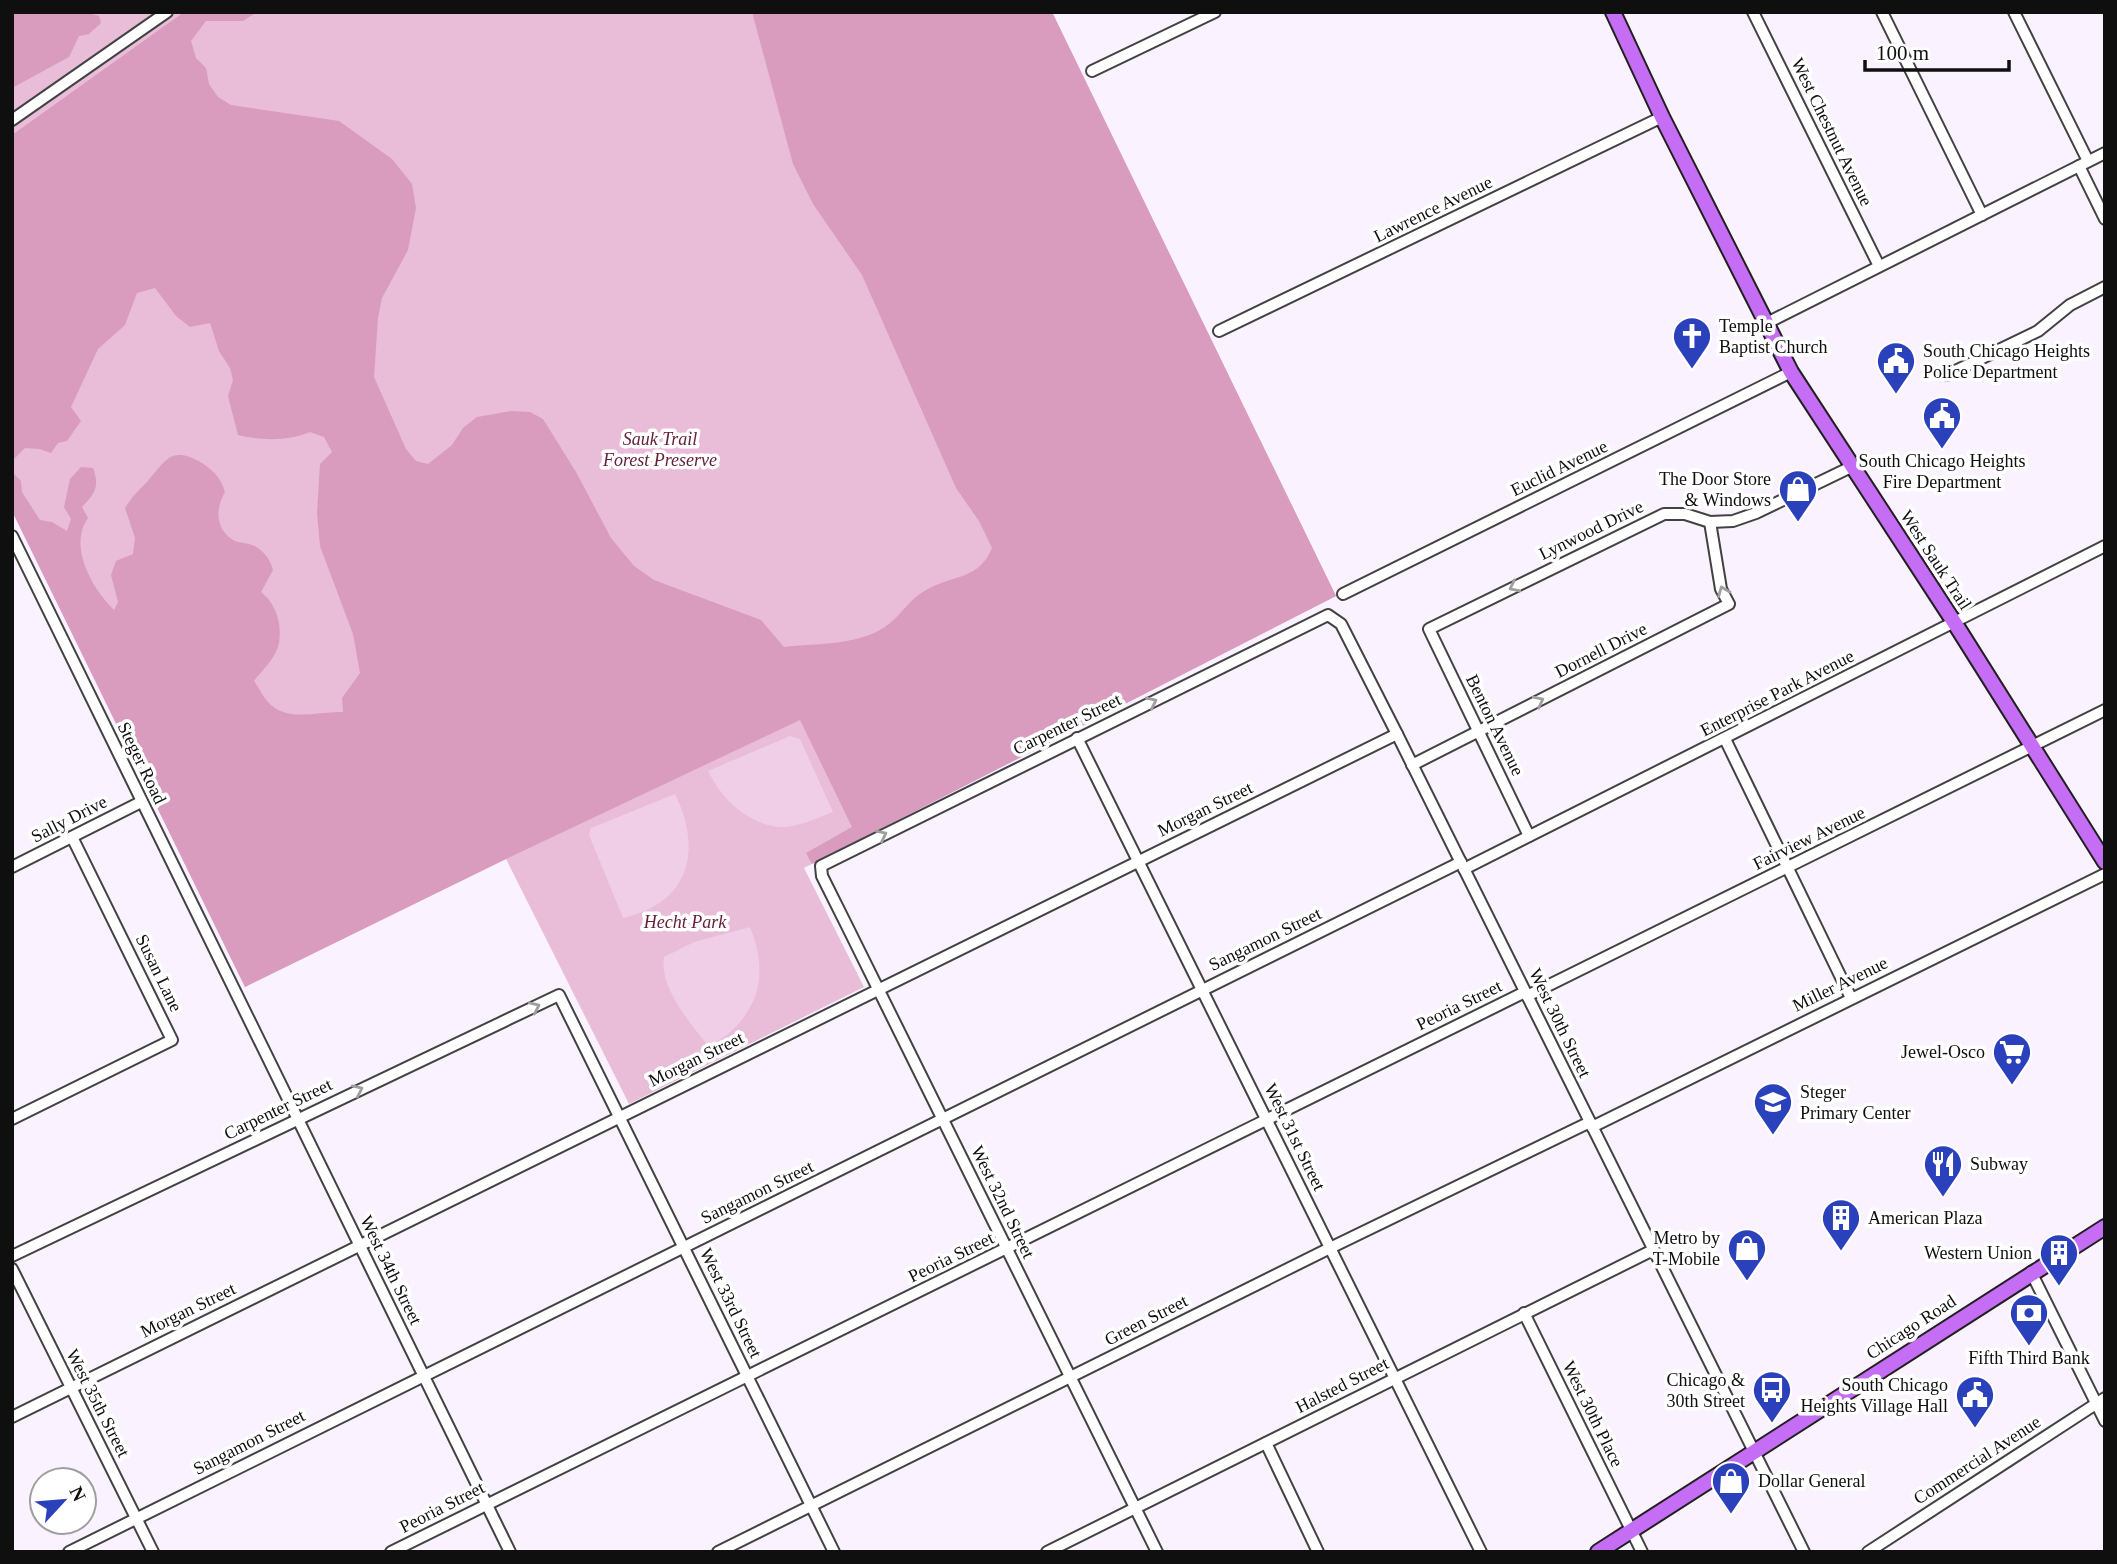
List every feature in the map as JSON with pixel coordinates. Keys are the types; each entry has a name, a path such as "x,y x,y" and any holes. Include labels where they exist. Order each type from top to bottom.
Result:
{"main road":[{"name":"West Sauk Trail","path":"1613,12 1662,117 1791,372 1954,622 2105,862"},
{"name":"Chicago Road","path":"1598,1552 2105,1227"}],"street":[{"path":"12,120 167,12"},
{"path":"1092,71 1197,16 1215,12"},
{"name":"West Chestnut Avenue","path":"1753,12 1879,267"},
{"path":"1882,12 1982,215"},
{"path":"2014,12 2105,219"},
{"name":"Lawrence Avenue","path":"1219,331 1662,117"},
{"path":"1765,324 2105,153"},
{"path":"1947,375 2038,331 2070,305 2105,287"},
{"name":"Euclid Avenue","path":"1343,594 1791,372"},
{"name":"Lynwood Drive","path":"1429,629 1664,514 1685,514 1710,522 1733,521 1756,513 1851,467"},
{"name":"Dornell Drive","path":"1412,765 1729,604 1721,589 1710,522"},
{"name":"Steger Road","path":"12,536 242,1003"},
{"name":"Enterprise Park Avenue","path":"1462,866 1530,836 1725,739 2105,546"},
{"name":"West 30th Street","path":"1328,615 1341,624 1397,734 1804,1552"},
{"name":"Carpenter Street","path":"821,866 1328,615"},
{"name":"Benton Avenue","path":"1429,629 1530,836"},
{"name":"Fairview Avenue","path":"1526,994 1788,868 2105,710"},
{"name":"Morgan Street","path":"12,1417 1397,734"},
{"name":"West 31st Street","path":"1077,738 1481,1552"},
{"path":"1725,739 1851,998"},
{"name":"Sally Drive","path":"12,867 141,802"},
{"name":"Susan Lane","path":"12,1119 172,1040 72,837"},
{"name":"West 32nd Street","path":"821,866 822,876 1157,1552"},
{"name":"Sangamon Street","path":"69,1552 423,1375 943,1121 1202,990 1462,866"},
{"name":"Miller Avenue","path":"1591,1125 2105,874"},
{"name":"Peoria Street","path":"391,1552 1266,1119 1526,994"},
{"name":"Carpenter Street","path":"12,1256 559,995"},
{"name":"West 33rd Street","path":"559,995 834,1552"},
{"name":"West 34th Street","path":"242,1003 510,1552"},
{"name":"Green Street","path":"718,1552 1330,1248 1591,1125"},
{"name":"Halsted Street","path":"1047,1552 1653,1250"},
{"name":"West 35th Street","path":"12,1269 153,1552"},
{"path":"2031,1272 2100,1401 2105,1421"},
{"name":"West 30th Place","path":"1524,1313 1642,1552"},
{"name":"Commercial Avenue","path":"1868,1552 2100,1401"},
{"path":"1266,1443 1318,1552"}],"green space":[{"name":"Sauk Trail Forest Preserve","path":"12,12 1052,12 1336,596 804,868 864,987 629,1104 506,859 245,987 12,511"}],"shaded area":[{"path":"12,12 89,13 99,16 101,23 89,34 79,36 69,57 12,88"},
{"name":"Sauk Trail Forest Preserve","path":"184,12 257,12 243,21 206,21 191,41 196,58 206,68 209,84 218,97 231,105 339,121 392,159 412,184 416,208 408,250 382,298 374,377 406,449 416,461 428,464 452,445 463,428 477,417 511,411 530,412 543,419 576,472 611,538 634,566 654,580 761,620 784,647 849,641 874,633 890,623 920,593 980,566 992,548 979,521 956,488 862,275 813,204 793,164 752,12 1052,12 1336,596 812,864 806,853 852,827 800,720 506,859 245,987 12,511 12,472 21,481 22,492 40,520 52,522 67,531 71,519 64,507 70,479 81,467 93,468 95,489 82,507 88,518 82,529 82,554 91,579 114,610 118,602 111,575 116,561 133,554 135,538 125,508 169,458 182,455 202,463 216,475 225,492 218,512 220,525 235,541 260,549 273,570 261,592 271,602 277,614 279,643 272,658 254,681 271,705 287,713 343,712 342,698 360,673 353,634 320,546 317,513 320,464 332,452 324,437 310,432 274,439 238,435 228,396 233,380 230,368 219,351 210,323 190,327 176,316 155,288 137,293 125,325 98,349 71,407 81,421 67,441 58,443 51,453 25,448 12,461 12,135"},
{"path":"790,736 800,739 833,812 793,826 768,825 746,815 728,800 708,771"},
{"path":"675,794 684,815 688,835 684,872 676,887 663,900 645,911 623,918 589,835 591,828"},
{"path":"750,927 759,963 755,996 739,1024 709,1047 671,993 666,981 664,957 694,942"}],"place":[{"name":"Temple Baptist Church","path":"1692,370"},
{"name":"South Chicago Heights Police Department","path":"1896,395"},
{"name":"South Chicago Heights Fire Department","path":"1942,450"},
{"name":"The Door Store & Windows","path":"1798,523"},
{"name":"Jewel-Osco","path":"2012,1086"},
{"name":"Steger Primary Center","path":"1773,1136"},
{"name":"Subway","path":"1943,1198"},
{"name":"American Plaza","path":"1841,1252"},
{"name":"Metro by T-Mobile","path":"1747,1282"},
{"name":"Western Union","path":"2059,1287"},
{"name":"Fifth Third Bank","path":"2029,1347"},
{"name":"Chicago & 30th Street","path":"1772,1424"},
{"name":"South Chicago Heights Village Hall","path":"1975,1429"},
{"name":"Dollar General","path":"1731,1515"}],"park label":[{"name":"Hecht Park","path":"685,922"}]}
